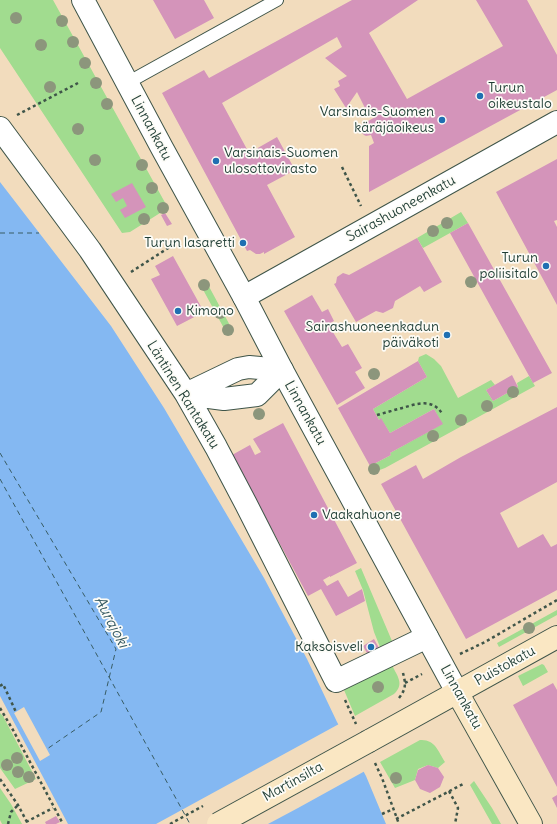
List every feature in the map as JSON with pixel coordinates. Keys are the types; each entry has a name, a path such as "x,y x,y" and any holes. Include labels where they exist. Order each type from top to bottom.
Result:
{"main road":[{"name":"Puistokatu","path":"369,741 557,637"},
{"name":"Linnankatu","path":"458,692 531,824"},
{"name":"Martinsilta","path":"218,824 369,741"}],"street":[{"name":"Linnankatu","path":"82,0 458,692"},
{"name":"Sairashuoneenkatu","path":"244,296 557,122"},
{"name":"Läntinen Rantakatu","path":"6,123 186,394 246,504 336,681 428,637"},
{"path":"186,394 238,369 249,367 282,370"},
{"path":"186,394 224,399 257,395 282,370"}],"lane":[{"path":"127,82 277,0"}],"path":[{"path":"6,123 78,83"},
{"path":"342,167 362,206"},
{"path":"112,284 176,243"},
{"path":"377,415 421,403 436,406 443,415"},
{"path":"466,651 557,600"},
{"path":"0,686 2,684 16,712"},
{"path":"0,708 63,824"},
{"path":"382,778 399,824"},
{"path":"0,779 18,805 27,823 53,808"},
{"path":"396,819 465,783"},
{"path":"448,791 458,808 455,824"},
{"path":"8,824 11,812 18,805"},
{"path":"382,814 393,809"}],"green space":[{"path":"0,0 53,0 168,208 130,232 122,233 0,48"},
{"path":"461,212 468,223 423,248 417,238"},
{"path":"206,281 233,331 227,334 200,284"},
{"path":"426,354 441,366 458,398 491,380 495,385 486,390 493,401 518,387 517,383 529,376 535,386 385,468 374,471 370,466 442,424 434,409 390,433 381,419 379,420 373,409 427,377 418,361 419,357"},
{"path":"361,568 392,641 380,647 374,632 363,590 355,571"},
{"path":"557,610 557,615 499,647 497,643"},
{"path":"542,664 548,672 523,686 518,676"},
{"path":"392,665 400,683 397,690 394,694 355,716 344,690"},
{"path":"0,713 36,779 15,789 0,768"},
{"path":"420,740 429,741 436,746 445,762 438,768 428,765 418,769 415,780 395,788 380,762"},
{"path":"474,781 501,824 492,824 470,785"},
{"path":"0,788 22,824 2,824 0,820"}],"water":[{"name":"Aurajoki","path":"0,182 111,326 164,408 264,578 366,776 386,824 68,824 0,696"}],"pier":[{"path":"24,707 50,755 40,761 14,713"},
{"path":"339,724 365,771 298,808 268,824 156,824"}],"building":[{"path":"153,0 204,0 214,18 175,39"},
{"name":"Turun oikeustalo","path":"352,0 418,0 369,33 407,99 503,46 476,0 527,0 557,55 557,90 369,192 369,146 374,143 371,135 366,136 360,130 361,125 377,116 374,111 368,114 357,92 346,108 334,89 340,86 338,81 347,76 325,58 342,47 337,37 222,103 249,153 277,137 295,170 267,185 295,237 264,254 264,252 256,254 250,250 247,251 162,93 204,70 209,78"},
{"name":"Turun poliisitalo","path":"557,159 557,220 554,221 557,227 557,305 496,192"},
{"path":"132,183 146,207 125,218 120,210 127,206 123,198 116,202 111,194"},
{"path":"165,213 172,224 167,226 161,215"},
{"path":"468,223 552,373 533,383 450,233"},
{"path":"417,238 442,282 424,292 420,286 395,301 393,308 383,313 376,311 356,322 334,284 336,283 337,277 343,273 349,275"},
{"path":"173,256 204,312 177,326 151,279 160,275 155,266"},
{"path":"312,295 322,312 328,309 334,321 328,324 342,347 348,344 362,368 355,372 365,388 337,405 284,311"},
{"path":"418,361 427,377 373,409 379,420 381,418 390,433 434,409 443,424 390,453 391,455 370,466 338,408"},
{"path":"512,375 518,387 493,401 486,390"},
{"path":"557,407 557,482 500,513 518,548 543,534 551,547 557,544 557,590 466,639 381,484 416,465 423,479 461,457"},
{"path":"283,423 357,563 323,580 327,586 338,580 348,597 362,589 365,601 336,616 321,589 308,596 232,455 250,445 255,455 261,452 253,439"},
{"path":"374,639 379,648 368,655 363,646"},
{"path":"553,683 557,690 557,787 513,705"},
{"path":"428,765 438,768 444,777 440,787 430,793 420,789 415,780 418,770"},
{"path":"557,795 557,808 552,798"},
{"path":"56,816 60,822 56,824 46,824 45,822"}],"ferry route":[{"path":"0,233 39,233"},
{"path":"0,453 116,649 101,712 47,749"},
{"path":"0,479 190,824"}],"place":[{"name":"Turun oikeustalo","path":"480,96"},
{"name":"Varsinais-Suomen käräjäoikeus","path":"442,120"},
{"name":"Varsinais-Suomen ulosottovirasto","path":"216,161"},
{"name":"Turun lasaretti","path":"243,243"},
{"name":"Turun poliisitalo","path":"546,266"},
{"name":"Kimono","path":"178,311"},
{"name":"Sairashuoneenkadun päiväkoti","path":"447,335"},
{"name":"Vaakahuone","path":"314,515"},
{"name":"Kaksoisveli","path":"371,647"}]}
